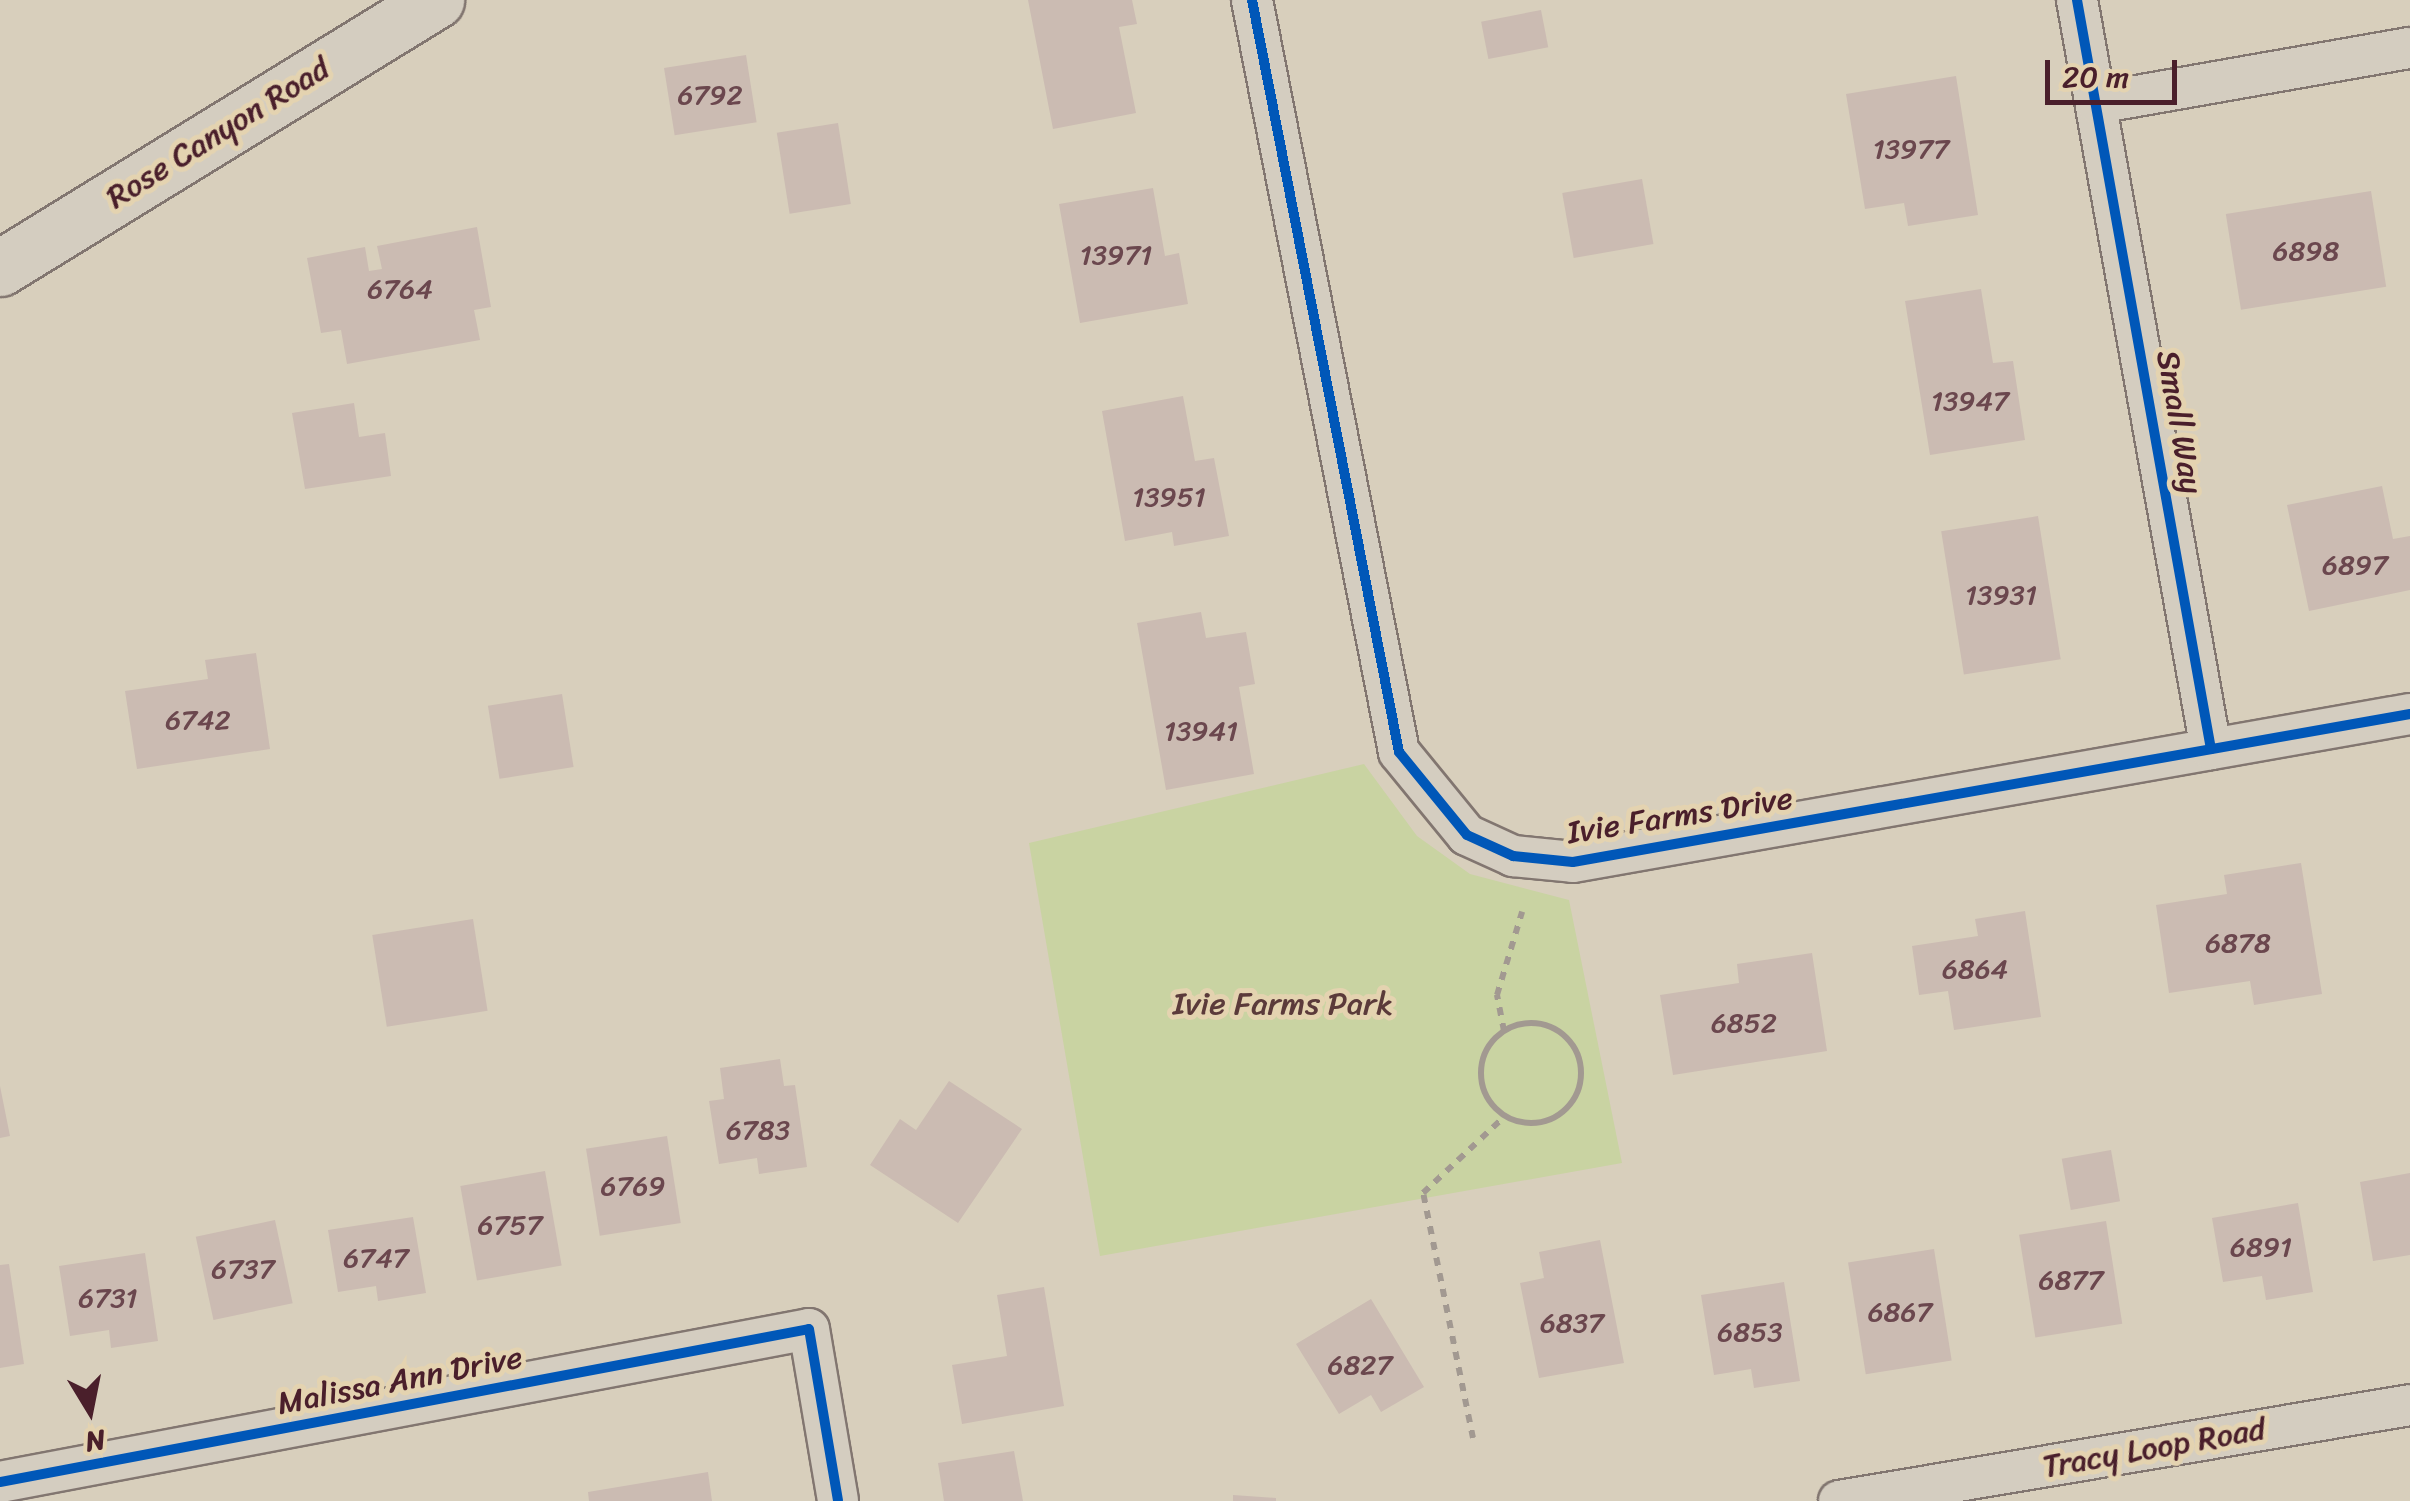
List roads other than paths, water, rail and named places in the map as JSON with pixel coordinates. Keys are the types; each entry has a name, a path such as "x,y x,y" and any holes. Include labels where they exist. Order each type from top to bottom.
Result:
{"street":[{"name":"Rose Canyon Road","path":"0,268 436,0"},
{"name":"Ivie Farms Drive","path":"1252,0 1399,752 1467,835 1513,856 1573,862 2410,714"},
{"name":"Small Way","path":"2077,0 2211,749"},
{"path":"2097,104 2410,48"},
{"name":"Malissa Ann Drive","path":"0,1482 809,1330 838,1501"},
{"name":"Tracy Loop Road","path":"1839,1501 2410,1405"}],"park label":[{"name":"Ivie Farms Park","path":"1283,1004"}]}
